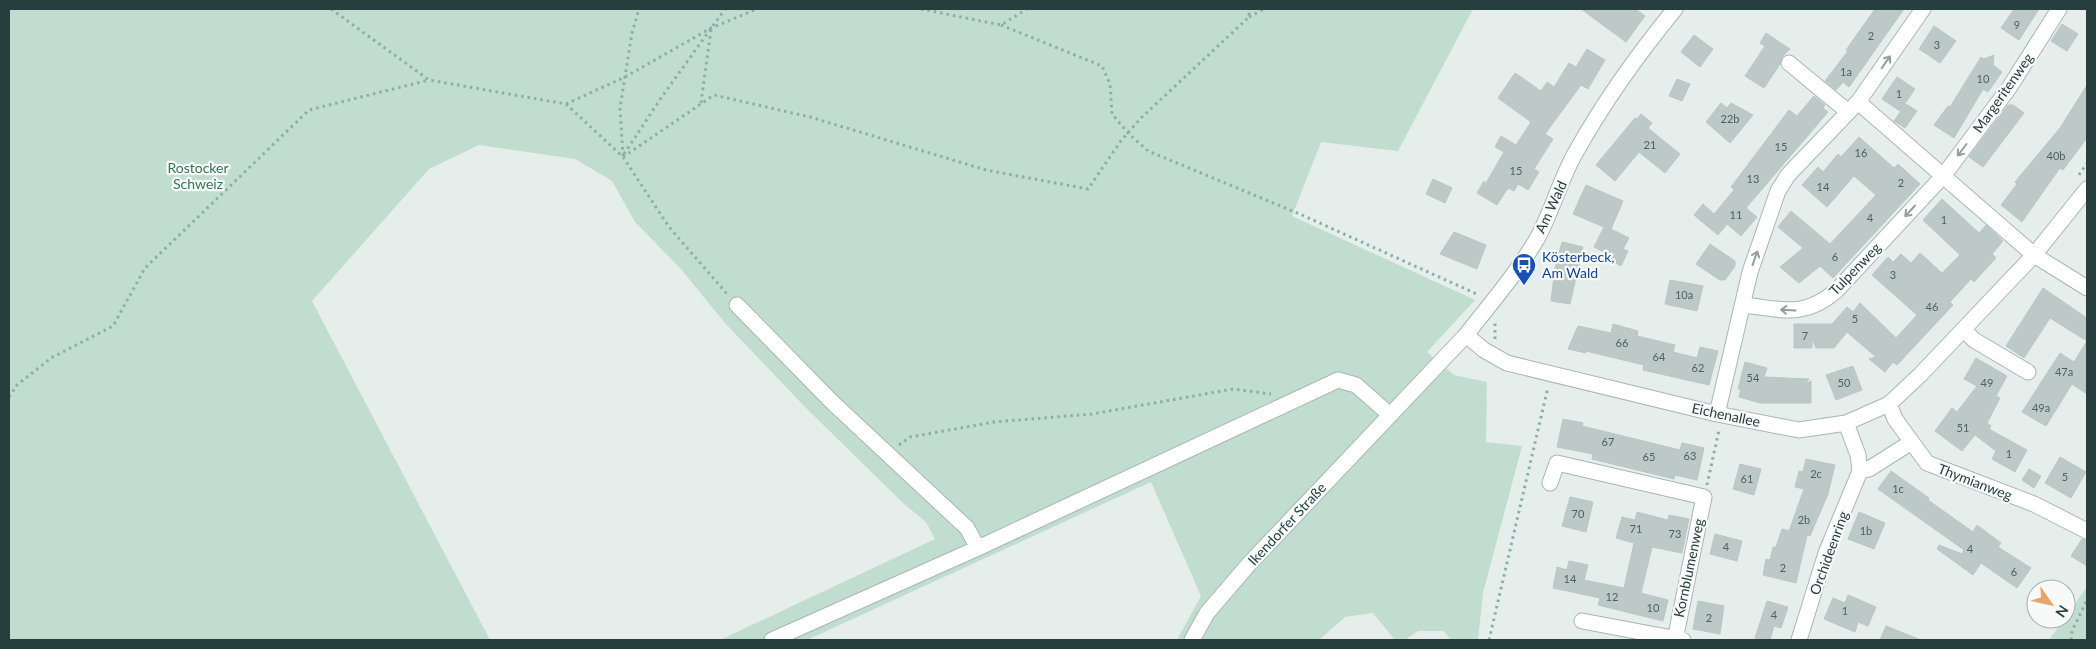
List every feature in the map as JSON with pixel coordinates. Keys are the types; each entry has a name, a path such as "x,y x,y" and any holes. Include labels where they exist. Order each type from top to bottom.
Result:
{"street":[{"name":"Am Wald","path":"1390,415 1466,335 1538,237 1576,151 1607,100 1644,47 1675,9"},
{"path":"1717,414 1750,272 1778,191 1788,176 1852,106 1923,9"},
{"name":"Margeritenweg","path":"1944,176 2008,88 2059,9"},
{"path":"1789,63 1852,106 1944,176 2034,254 2087,288"},
{"name":"Tulpenweg","path":"1742,305 1793,310 1810,308 1824,301 1944,176"},
{"name":"Eichenallee","path":"1466,335 1484,350 1507,363 1550,381 1799,430 1846,423 1889,404 1964,330 2034,254 2081,185"},
{"path":"737,306 832,402 967,528 978,548"},
{"path":"1964,330 1974,340 2028,372"},
{"path":"772,640 978,548 1338,380 1356,385 1390,415"},
{"name":"Thymianweg","path":"1889,404 1895,419 1910,443 1927,463 2034,504 2087,531"},
{"name":"Ikendorfer Straße","path":"1192,640 1207,613 1249,564 1390,415"},
{"path":"1846,423 1858,454 1860,471 1869,469 1910,443"},
{"path":"1550,483 1558,463 1704,497"},
{"name":"Orchideenring","path":"1804,639 1826,553 1860,471"},
{"name":"Kornblumenweg","path":"1582,621 1677,640 1704,497"}],"path":[{"path":"331,9 429,80"},
{"path":"623,157 620,108 632,33 639,9"},
{"path":"623,157 661,98 725,9"},
{"path":"566,104 625,77 712,28 757,9"},
{"path":"921,9 1001,25 1102,66 1110,84 1112,114 1128,134 1148,151 1302,215 1492,301 1500,307 1494,336 1499,346"},
{"path":"1001,25 1027,9"},
{"path":"1249,9 1249,17"},
{"path":"623,157 714,95 810,117 986,170 1088,189 1120,142 1160,100 1249,17 1264,9"},
{"path":"701,103 712,28"},
{"path":"9,397 17,385 52,358 113,326 145,268 309,110 429,80 566,104 623,157 670,227 737,306"},
{"path":"2081,185 2087,164"},
{"path":"1539,386 1550,381"},
{"path":"1550,381 1558,390"},
{"path":"1488,640 1550,381"},
{"path":"888,454 910,437 994,422 1092,414 1233,389 1299,398"},
{"path":"1704,497 1719,431 1717,414"},
{"path":"1710,428 1719,431"},
{"path":"2071,640 2072,631 2087,600"}],"green space":[{"name":"Rostocker Schweiz","path":"9,9 1473,9 1398,151 1321,142 1292,216 1475,300 1427,352 1454,375 1487,382 1486,442 1522,446 1483,593 1478,640 1451,640 1444,631 1418,631 1405,640 1395,640 1373,613 1345,617 1319,640 1177,640 1201,596 1151,482 807,640 720,640 935,539 926,522 904,504 805,407 725,323 680,268 635,222 612,181 575,159 479,145 429,169 312,301 490,640 9,640"},
{"path":"2087,587 2087,640 2049,640 2057,629 2076,629 2076,602"}],"building":[{"path":"1581,9 1635,9 1645,16 1626,42"},
{"path":"1875,9 1904,9 1849,87 1843,82 1836,90 1825,81 1848,51 1846,50"},
{"path":"2014,9 2039,9 2019,40 2001,28"},
{"path":"2062,24 2078,34 2067,51 2051,41"},
{"path":"1934,26 1956,41 1940,63 1919,49"},
{"path":"1766,33 1790,49 1782,57 1780,64 1764,88 1745,76 1765,46 1760,43"},
{"path":"1694,35 1713,49 1700,67 1681,52"},
{"path":"1587,49 1605,60 1588,89 1581,85 1545,134 1553,139 1534,169 1539,172 1528,190 1518,184 1514,191 1508,188 1497,205 1477,193 1484,181 1486,183 1504,152 1495,147 1501,136 1516,145 1531,122 1498,98 1515,73 1541,91 1547,82 1554,87 1569,63 1576,67"},
{"path":"1994,55 1993,65 2002,72 1988,92 1983,89 1954,138 1934,125 1948,106 1950,107 1981,57 1984,59"},
{"path":"1897,77 1915,89 1900,111 1882,99"},
{"path":"1677,79 1690,84 1682,101 1669,96"},
{"path":"2087,85 2087,138 2063,170 2060,168 2022,222 2001,205 2017,184 2015,182 2060,128"},
{"path":"1814,96 1825,105 1823,108 1828,112 1746,208 1757,217 1741,236 1727,224 1718,235 1694,215 1703,204 1714,214 1734,190 1731,187 1789,110 1797,116"},
{"path":"1721,103 1727,108 1731,103 1753,115 1730,143 1706,122"},
{"path":"1906,104 1917,111 1905,128 1894,121"},
{"path":"2008,105 2013,105 2024,113 1983,167 1969,157"},
{"path":"1641,114 1652,123 1648,128 1680,154 1665,173 1639,152 1615,181 1596,165 1635,118 1637,119"},
{"path":"1859,137 1894,168 1898,164 1920,184 1833,278 1820,266 1799,283 1780,267 1803,248 1778,227 1791,211 1830,244 1876,195 1854,176 1827,207 1802,185 1818,167 1823,172 1838,154 1841,157"},
{"path":"1433,179 1452,188 1445,203 1426,194"},
{"path":"1586,185 1623,201 1611,229 1629,238 1623,249 1628,251 1621,266 1608,259 1610,255 1594,247 1604,227 1573,214"},
{"path":"1942,199 1979,233 1986,225 2003,241 1992,254 1996,258 1974,282 1971,279 1950,302 1953,305 1897,365 1893,362 1885,372 1869,359 1876,357 1847,332 1834,348 1816,348 1812,339 1812,348 1794,348 1794,324 1832,324 1847,307 1853,312 1860,303 1896,338 1917,315 1872,275 1888,257 1893,262 1901,254 1911,263 1920,253 1942,273 1960,255 1923,220"},
{"path":"1454,232 1486,245 1477,269 1440,254"},
{"path":"1562,242 1583,247 1570,304 1551,301 1555,268"},
{"path":"1710,244 1735,261 1735,266 1725,280 1720,280 1696,264"},
{"path":"1670,280 1703,286 1697,311 1665,304"},
{"path":"2043,288 2087,318 2087,341 2050,318 2024,358 2006,346"},
{"path":"1613,324 1638,331 1637,336 1675,345 1673,352 1697,358 1700,347 1718,351 1709,385 1643,370 1644,365 1586,351 1586,353 1568,349 1578,326 1611,333"},
{"path":"2087,341 2087,394 2072,384 2046,426 2022,412 2060,353 2074,362"},
{"path":"1976,358 2007,376 1996,396 2000,398 1987,423 1991,426 1989,429 2027,450 2015,472 1992,459 1996,451 1975,435 1962,451 1935,431 1952,408 1957,412 1977,386 1964,379"},
{"path":"1745,362 1767,368 1764,377 1809,379 1805,384 1811,381 1811,403 1760,403 1739,397 1741,389 1738,389"},
{"path":"1853,366 1862,390 1836,400 1826,375"},
{"path":"1563,419 1583,423 1582,426 1680,450 1682,443 1704,448 1697,480 1675,475 1674,479 1592,459 1593,454 1557,447"},
{"path":"2060,457 2086,472 2071,498 2045,483"},
{"path":"1806,459 1835,465 1828,494 1810,536 1807,535 1796,583 1763,575 1766,559 1770,560 1773,547 1776,547 1782,529 1789,531 1804,489 1795,487 1799,471 1803,472"},
{"path":"1740,464 1761,469 1754,495 1733,489"},
{"path":"2029,469 2041,476 2034,488 2022,480"},
{"path":"1891,471 1973,532 1977,525 2001,543 1998,547 2031,568 2017,588 1981,563 1973,575 1937,549 1939,545 1962,554 1964,550 1878,489"},
{"path":"1570,497 1593,502 1586,532 1562,526"},
{"path":"1637,512 1668,520 1669,515 1689,519 1682,553 1652,547 1641,593 1668,600 1663,621 1598,605 1600,598 1553,588 1557,567 1567,570 1569,561 1588,565 1584,580 1624,588 1634,543 1616,538 1622,517 1635,520"},
{"path":"1859,512 1885,523 1874,549 1848,539"},
{"path":"1715,534 1742,541 1737,561 1710,554"},
{"path":"2082,539 2087,540 2087,566 2071,556"},
{"path":"1848,595 1876,607 1868,626 1858,622 1855,632 1824,619 1833,598 1845,603"},
{"path":"1698,601 1724,606 1720,634 1693,629"},
{"path":"1767,601 1788,607 1781,628 1774,626 1770,640 1764,640 1755,638"},
{"path":"1886,626 1921,640 1880,640"}],"place":[{"name":"Kösterbeck, Am Wald","path":"1524,286"}]}
